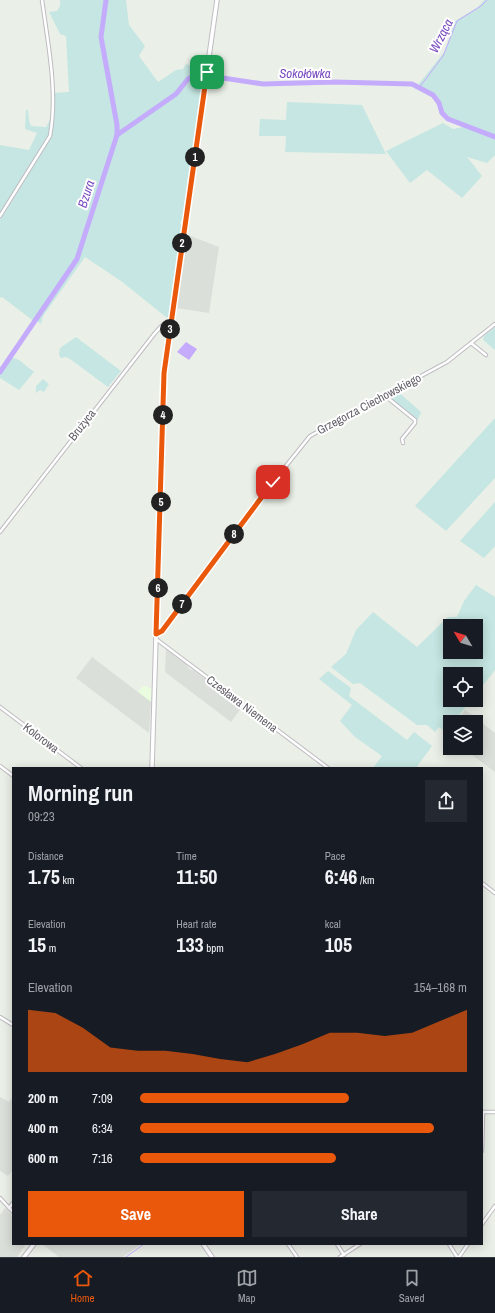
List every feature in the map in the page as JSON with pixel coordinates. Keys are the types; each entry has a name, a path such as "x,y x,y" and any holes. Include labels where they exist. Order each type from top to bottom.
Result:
{"main road":[{"path":"152,767 164,373 169,322 217,0"},
{"path":"24,1257 33,1245"},
{"path":"204,1245 212,1257"}],"street":[{"path":"0,216 34,162 50,132 52,89 42,0"},
{"name":"Brużyca","path":"0,532 150,339 169,322"},
{"name":"Grzegorza Ciechowskiego","path":"156,634 162,631 304,443 316,431 447,362 495,324"},
{"path":"471,343 486,354"},
{"path":"384,395 415,420 415,423 402,439 403,443"},
{"name":"Czesława Niemena","path":"156,639 327,767"},
{"name":"Kolorowa","path":"0,707 80,767"},
{"path":"0,766 12,775"},
{"path":"483,884 495,893"},
{"path":"0,1017 12,1024"},
{"path":"483,1112 495,1112"},
{"path":"0,1198 12,1211"},
{"path":"9,1208 12,1204"},
{"path":"483,1223 495,1206"},
{"path":"289,1245 297,1257"},
{"path":"338,1245 344,1255"},
{"path":"340,1257 359,1245"},
{"path":"450,1245 458,1257 467,1245"}],"shaded area":[{"path":"60,0 126,0 129,25 145,46 139,56 158,82 176,70 183,69 186,64 205,71 183,217 180,223 182,225 181,235 169,317 166,317 121,281 85,257 43,316 41,324 36,320 35,322 2,297 0,298 0,145 29,150 37,133 25,129 26,110 28,110 31,126 46,127 52,116 52,93 69,92 66,36 60,34 49,12 57,11 60,6"},
{"path":"484,0 495,0 495,156 487,163 467,157 482,176 462,198 427,170 410,183 386,151 443,123 453,129 463,127 467,129 440,111 435,99 419,89 418,85 445,51 455,21 478,7"},
{"path":"287,102 362,105 386,154 285,152 286,136 259,136 260,119 286,120"},
{"path":"188,235 219,247 209,313 176,308"},
{"path":"495,327 495,350 483,340 484,336"},
{"path":"76,337 121,371 108,387 70,359 66,357 61,358 59,355 60,348"},
{"path":"186,342 197,349 189,360 177,352"},
{"path":"11,357 19,360 34,372 19,390 0,378 0,372"},
{"path":"43,379 49,384 44,392 40,390 36,393 36,386"},
{"path":"396,390 421,412 418,420 387,396"},
{"path":"495,418 495,478 446,531 415,506"},
{"path":"495,502 495,546 484,558 460,541"},
{"path":"476,585 495,597 495,670 483,685 483,667 443,667 443,707 466,707 459,715 443,715 443,730 439,727 435,732 427,725 417,725 360,683 353,684 331,667 346,654 356,630 373,612 417,647 443,622 443,659 483,659 483,619 446,619 448,617 457,617 464,601"},
{"path":"166,649 187,665 189,669 193,670 242,707 231,722 165,672"},
{"path":"92,657 151,702 149,733 76,678"},
{"path":"328,671 351,688 349,696 407,740 414,732 432,746 417,767 374,767 382,756 355,737 340,721 352,705 319,679"},
{"path":"147,686 152,690 151,702 138,692 142,687"},
{"path":"465,710 472,715 461,715"},
{"path":"483,724 495,733 495,772 472,755 483,755"},
{"path":"0,1097 9,1102 12,1098 12,1171 8,1176 0,1171"},
{"path":"5,1208 12,1216 12,1245 25,1245 17,1257 0,1257 0,1215"},
{"path":"43,1245 140,1245 123,1257 59,1257"}],"waterway":[{"name":"Bzura","path":"0,372 77,259 117,135 117,125 101,37 106,0"},
{"name":"Wrząca","path":"419,88 443,56 457,21 481,6 487,0"},
{"name":"Sokołówka","path":"117,135 176,94 188,79 194,76 203,75 263,84 335,82 412,84 433,95 439,103 442,113 448,119 495,137"},
{"path":"126,1257 143,1245"}],"route":[{"path":"207,72 164,373 156,634 162,631 273,482"}]}
